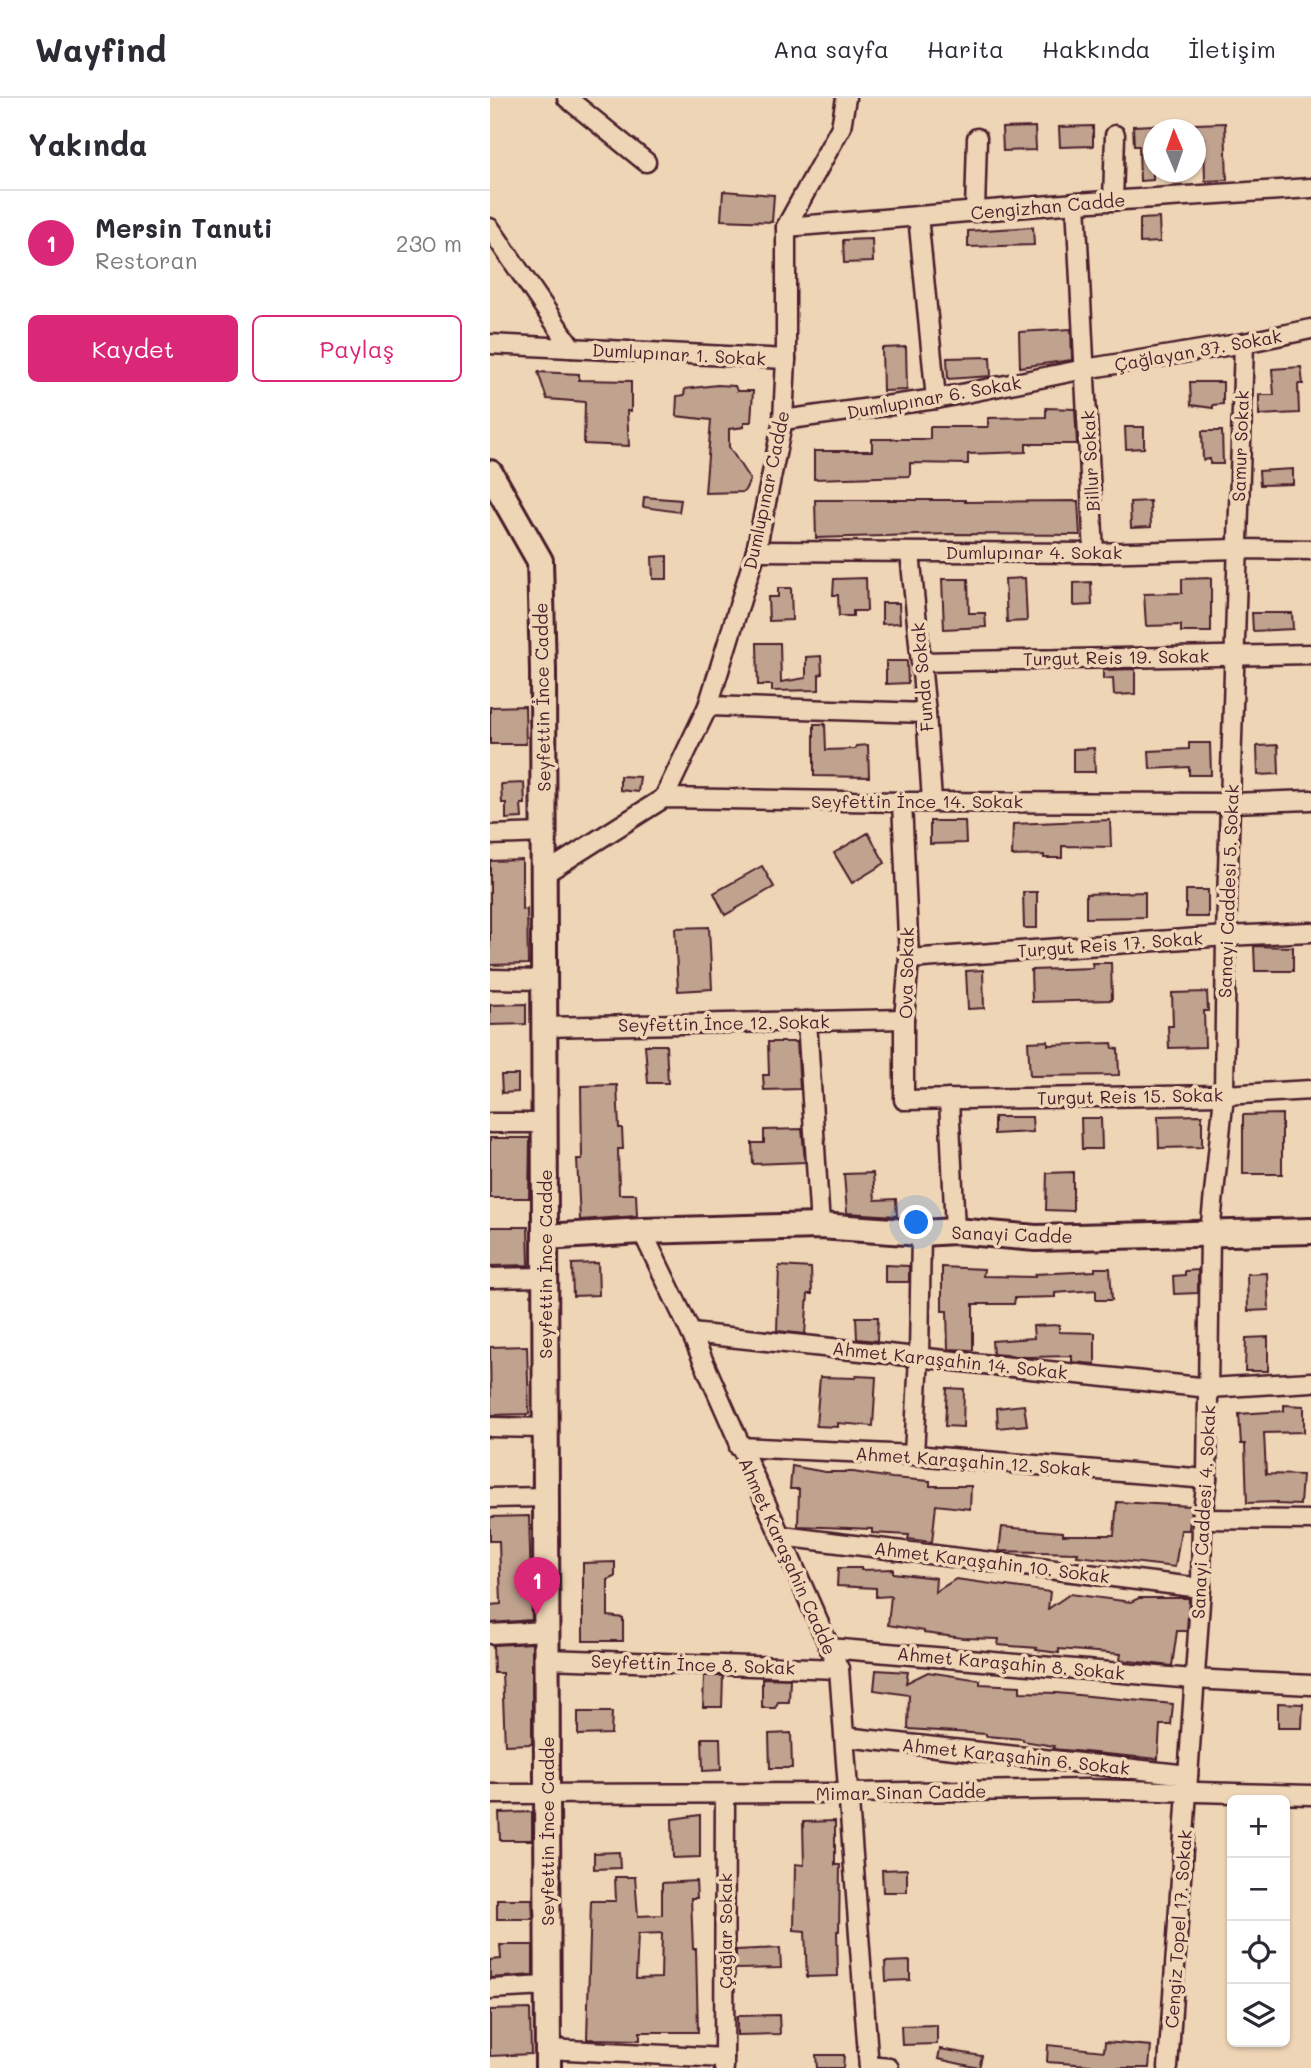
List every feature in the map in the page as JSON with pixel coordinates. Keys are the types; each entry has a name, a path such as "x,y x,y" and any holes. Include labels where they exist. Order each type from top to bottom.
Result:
{"main road":[{"name":"Seyfettin İnce Cadde","path":"490,473 540,561 544,833 548,2058"},
{"name":"Sanayi Cadde","path":"545,1237 642,1231 820,1226 921,1233 954,1231 1037,1238 1311,1231"}],"street":[{"path":"567,98 646,162"},
{"name":"Dumlupınar Cadde","path":"664,798 708,706 756,551 783,420 786,227 841,127 846,98"},
{"path":"1113,201 1115,135"},
{"path":"975,212 977,138"},
{"name":"Cengizhan Cadde","path":"786,227 1076,203 1311,188"},
{"name":"Billur Sokak","path":"1076,203 1094,553"},
{"path":"918,216 936,399"},
{"path":"490,229 572,348"},
{"name":"Çağlayan 37. Sokak","path":"1085,369 1244,343 1311,329"},
{"name":"Samur Sokak","path":"1237,549 1244,343"},
{"name":"Dumlupınar 1. Sokak","path":"490,344 786,359"},
{"name":"Dumlupınar 6. Sokak","path":"783,420 936,399 1085,369"},
{"name":"Sanayi Caddesi 5. Sokak","path":"1210,1233 1224,1095 1237,549"},
{"name":"Dumlupınar 4. Sokak","path":"756,551 1094,553 1311,550"},
{"name":"Funda Sokak","path":"910,553 922,662 932,801"},
{"name":"Turgut Reis 19. Sokak","path":"922,662 1311,654"},
{"path":"708,706 926,713"},
{"path":"544,874 664,798"},
{"name":"Seyfettin İnce 14. Sokak","path":"664,798 902,802 1231,803 1311,800"},
{"name":"Ova Sokak","path":"902,802 909,959 904,1019 904,1100 949,1099"},
{"path":"490,835 544,833"},
{"name":"Turgut Reis 17. Sokak","path":"909,959 1311,932"},
{"path":"490,979 544,980"},
{"name":"Seyfettin İnce 12. Sokak","path":"545,1027 904,1019"},
{"path":"807,1021 820,1226"},
{"name":"Turgut Reis 15. Sokak","path":"949,1099 1224,1095 1311,1090"},
{"path":"949,1099 954,1231"},
{"path":"490,1122 545,1123"},
{"name":"Ahmet Karaşahin Cadde","path":"642,1231 691,1333 839,1669 869,2067"},
{"path":"914,1455 921,1233"},
{"name":"Sanayi Caddesi 4. Sokak","path":"1188,1783 1201,1588 1202,1520 1207,1479 1210,1233"},
{"path":"490,1278 545,1277"},
{"name":"Ahmet Karaşahin 14. Sokak","path":"691,1333 1209,1388 1311,1381"},
{"path":"490,1427 546,1428"},
{"name":"Ahmet Karaşahin 12. Sokak","path":"739,1447 914,1455 1207,1479"},
{"path":"490,1498 546,1497"},
{"path":"1202,1520 1311,1520"},
{"name":"Ahmet Karaşahin 10. Sokak","path":"782,1536 1201,1588"},
{"path":"490,1634 546,1631"},
{"name":"Ahmet Karaşahin 8. Sokak","path":"830,1647 1193,1679 1311,1685"},
{"name":"Seyfettin İnce 8. Sokak","path":"546,1659 839,1669"},
{"name":"Ahmet Karaşahin 6. Sokak","path":"845,1737 1188,1783"},
{"name":"Mimar Sinan Cadde","path":"490,1794 849,1793 1087,1789 1188,1783 1311,1795"},
{"name":"Cengiz Topel 17. Sokak","path":"1168,2068 1188,1783"},
{"name":"Çağlar Sokak","path":"724,2063 725,1794"},
{"path":"490,1989 547,1986"},
{"path":"548,2058 724,2063"},
{"path":"869,2067 889,2068"}],"building":[{"path":"1225,123 1227,180 1206,181 1206,124"},
{"path":"1093,126 1093,146 1060,147 1059,127"},
{"path":"1133,126 1143,126 1143,181 1140,181 1139,146 1134,146"},
{"path":"1035,127 1036,150 1003,151 1002,128"},
{"path":"723,191 774,195 772,222 721,220"},
{"path":"1159,218 1160,242 1140,243 1140,219"},
{"path":"1033,227 1034,245 968,247 968,231"},
{"path":"872,239 873,262 844,263 843,240"},
{"path":"1071,329 1072,360 1020,367 1019,332"},
{"path":"906,347 907,390 883,391 882,348"},
{"path":"990,357 991,376 948,379 947,358"},
{"path":"1301,367 1303,384 1298,384 1299,413 1259,415 1259,395 1274,395 1272,369"},
{"path":"538,372 579,374 579,380 631,381 631,411 627,411 629,446 584,444 585,402 547,399"},
{"path":"1190,382 1223,382 1223,404 1213,405 1213,408 1191,405"},
{"path":"735,386 737,391 753,391 751,422 744,422 744,427 729,429 729,447 750,480 744,492 705,493 711,420 676,416 677,396 684,395 685,389"},
{"path":"1046,408 1075,409 1077,444 1026,444 1026,452 968,454 968,464 910,463 910,476 814,479 814,451 872,451 872,439 930,439 930,427 988,427 988,418 1046,417"},
{"path":"1125,427 1144,427 1144,448 1126,449"},
{"path":"1202,431 1222,431 1223,464 1210,464 1210,459 1203,460"},
{"path":"1293,469 1293,484 1260,485 1259,471"},
{"path":"644,497 681,500 679,512 643,507"},
{"path":"815,500 1078,501 1080,535 951,534 816,538"},
{"path":"1150,501 1151,527 1131,528 1130,502"},
{"path":"667,556 667,579 653,579 652,557"},
{"path":"866,578 867,611 853,611 853,616 839,616 838,595 833,595 834,579"},
{"path":"1025,578 1027,621 1007,622 1005,579"},
{"path":"1211,578 1211,632 1181,632 1181,625 1146,626 1144,594 1182,593 1182,579"},
{"path":"942,579 968,579 969,613 985,613 986,627 944,629"},
{"path":"1091,582 1092,605 1074,606 1074,583"},
{"path":"778,588 791,588 792,620 769,621 768,597 778,597"},
{"path":"882,603 899,603 900,623 882,624"},
{"path":"1252,613 1292,613 1293,629 1253,631"},
{"path":"757,643 780,643 781,682 806,678 806,657 821,656 819,690 772,691 772,685 758,685"},
{"path":"886,661 907,661 908,683 886,684"},
{"path":"1135,669 1135,694 1114,695 1113,678 1103,679 1103,670"},
{"path":"525,706 526,744 490,744 490,707"},
{"path":"814,724 825,724 826,750 855,749 856,746 868,745 869,777 814,776"},
{"path":"1189,743 1210,743 1211,775 1189,775 1189,767 1150,769 1149,751 1189,749"},
{"path":"1278,745 1279,774 1258,775 1257,746"},
{"path":"1094,748 1095,772 1073,772 1073,749"},
{"path":"620,776 640,777 638,792 620,790"},
{"path":"524,783 525,804 521,804 522,818 506,819 506,803 502,803 501,784"},
{"path":"1110,820 1111,847 1062,846 1062,858 1044,858 1044,855 1012,856 1013,824"},
{"path":"930,821 965,821 966,843 930,844"},
{"path":"868,833 885,863 852,883 834,853"},
{"path":"522,860 522,910 527,909 528,964 490,965 490,861"},
{"path":"762,866 774,887 725,915 714,893"},
{"path":"1186,890 1208,890 1208,917 1186,917"},
{"path":"1023,892 1037,892 1037,928 1024,928"},
{"path":"1145,892 1145,917 1086,918 1086,894"},
{"path":"709,927 712,989 678,991 675,928"},
{"path":"1254,946 1293,947 1293,971 1255,971"},
{"path":"1092,963 1111,963 1112,1000 1032,1002 1031,970 1093,968"},
{"path":"983,970 984,1008 968,1009 966,971"},
{"path":"1207,992 1208,1011 1204,1011 1205,1047 1169,1048 1168,1026 1173,1026 1172,993"},
{"path":"526,1004 526,1024 490,1025 490,1005"},
{"path":"1048,1041 1048,1045 1112,1043 1113,1048 1118,1049 1119,1075 1030,1076 1028,1042"},
{"path":"768,1042 797,1042 800,1089 764,1090 763,1075 769,1075"},
{"path":"645,1045 666,1045 668,1083 648,1083"},
{"path":"501,1075 518,1075 518,1092 502,1093"},
{"path":"617,1085 623,1149 618,1149 619,1194 636,1194 637,1216 580,1220 577,1159 582,1159 581,1086"},
{"path":"1282,1114 1282,1174 1243,1174 1243,1115"},
{"path":"1202,1115 1202,1147 1159,1148 1158,1116"},
{"path":"994,1117 1032,1117 1033,1132 994,1134"},
{"path":"1081,1118 1101,1118 1102,1149 1082,1149"},
{"path":"802,1129 805,1162 753,1164 752,1143 764,1143 764,1130"},
{"path":"490,1138 530,1138 529,1198 490,1198"},
{"path":"1073,1172 1073,1211 1046,1210 1047,1173"},
{"path":"873,1173 875,1200 896,1199 897,1216 847,1213 844,1174"},
{"path":"490,1227 528,1227 529,1265 490,1266"},
{"path":"598,1263 599,1295 573,1296 572,1264"},
{"path":"885,1265 909,1266 909,1282 885,1282"},
{"path":"779,1266 811,1268 812,1294 808,1294 805,1334 777,1331"},
{"path":"942,1267 984,1269 983,1276 1035,1277 1035,1274 1110,1268 1112,1300 1096,1300 1096,1290 1055,1293 1055,1297 1015,1298 1014,1304 973,1304 973,1350 948,1349 947,1311 942,1311"},
{"path":"1198,1270 1198,1293 1174,1294 1173,1276"},
{"path":"1267,1273 1269,1310 1248,1311 1247,1274"},
{"path":"856,1317 878,1317 877,1341 857,1339"},
{"path":"1059,1325 1059,1332 1095,1333 1095,1364 1072,1362 1072,1356 1028,1357 993,1354 992,1341 1034,1338 1033,1326"},
{"path":"1268,1337 1268,1371 1245,1371 1246,1338"},
{"path":"527,1346 529,1414 491,1415 490,1347"},
{"path":"820,1377 876,1377 873,1426 838,1423 838,1427 816,1426"},
{"path":"947,1388 964,1389 963,1427 945,1426"},
{"path":"1024,1405 1027,1425 998,1428 997,1408"},
{"path":"1284,1405 1304,1406 1304,1432 1264,1433 1266,1474 1302,1475 1300,1505 1277,1502 1247,1503 1245,1444 1241,1444 1239,1414 1284,1411"},
{"path":"792,1466 825,1472 853,1472 930,1481 930,1486 971,1486 970,1509 936,1505 932,1542 908,1539 909,1535 872,1533 872,1529 798,1526 799,1489 790,1489"},
{"path":"1117,1502 1191,1506 1189,1530 1181,1530 1175,1567 1077,1556 1078,1553 999,1551 1002,1527 1063,1532 1063,1535 1114,1535"},
{"path":"529,1516 532,1620 490,1623 490,1605 501,1604 499,1541 490,1541 490,1517"},
{"path":"615,1562 615,1577 608,1580 608,1616 623,1618 623,1641 583,1641 583,1563"},
{"path":"838,1568 893,1569 893,1573 936,1578 935,1592 956,1579 1050,1592 1048,1609 1070,1594 1131,1602 1139,1598 1189,1598 1187,1631 1177,1631 1172,1666 1120,1660 1121,1654 1059,1649 1059,1653 998,1645 999,1639 924,1633 888,1625 891,1596 876,1597 876,1588 837,1586"},
{"path":"532,1643 532,1744 505,1745 502,1673 494,1673 493,1645"},
{"path":"876,1670 908,1672 906,1683 928,1672 980,1680 980,1684 1020,1686 1020,1692 1173,1704 1171,1725 1160,1725 1158,1759 1053,1749 1054,1746 1023,1739 986,1734 908,1729 909,1695 874,1690"},
{"path":"704,1676 723,1676 722,1707 703,1707"},
{"path":"762,1678 790,1679 789,1702 778,1702 775,1708 762,1708"},
{"path":"1278,1703 1303,1704 1302,1728 1278,1728"},
{"path":"578,1712 612,1712 611,1734 578,1735"},
{"path":"791,1733 792,1768 770,1768 769,1734"},
{"path":"702,1738 720,1738 721,1770 703,1771"},
{"path":"532,1812 532,1840 500,1840 499,1813"},
{"path":"700,1815 700,1857 673,1858 672,1819"},
{"path":"835,1821 835,1865 840,1865 838,1976 807,1977 805,1931 794,1930 795,1864 804,1865 803,1822"},
{"path":"619,1852 620,1868 594,1869 594,1853"},
{"path":"907,1869 907,1892 883,1892 882,1870"},
{"path":"615,1877 635,1877 638,1916 662,1915 662,1883 696,1881 697,1898 691,1898 693,1949 696,1949 698,2032 640,2032 640,2040 587,2039 591,1901 616,1901","holes":["662,1933 661,1978 636,1979 638,1934"]},
{"path":"497,1899 532,1899 533,1919 497,1919"},
{"path":"500,1945 533,1945 533,1975 490,1978 490,1960 501,1959"},
{"path":"780,1948 781,1968 736,1969 736,1950"},
{"path":"910,1961 910,1980 886,1981 885,1962"},
{"path":"530,2009 531,2054 490,2056 490,2010"},
{"path":"779,2015 780,2034 737,2035 737,2016"},
{"path":"937,2025 937,2044 902,2045 901,2026"},
{"path":"1105,2042 1151,2046 1149,2068 1103,2068 1104,2066 1047,2062 1048,2045 1104,2051"},
{"path":"940,2049 982,2056 979,2068 938,2059"},
{"path":"816,2055 844,2055 843,2068 817,2068"}],"place":[{"name":"Mersin Tanuti","path":"537,1615"}]}
